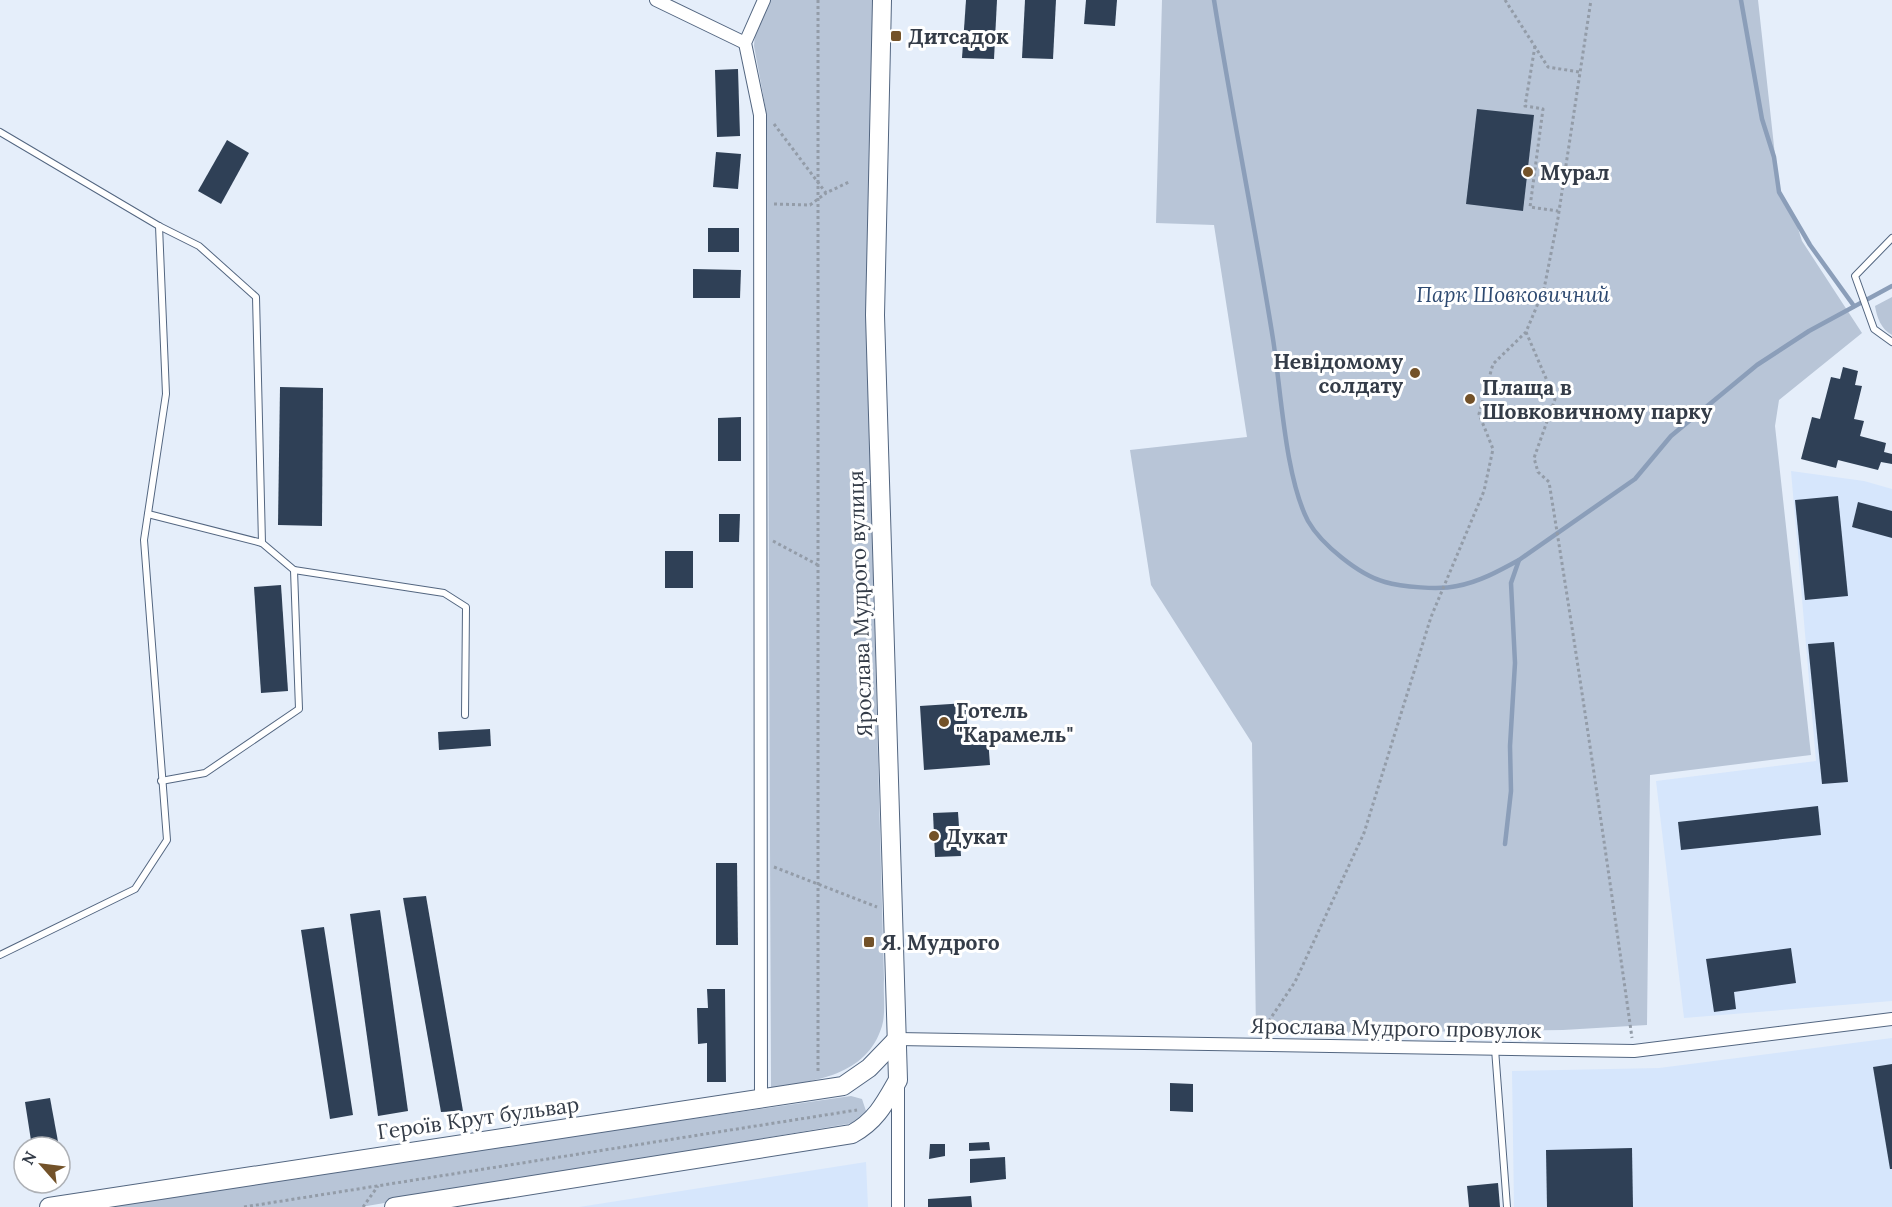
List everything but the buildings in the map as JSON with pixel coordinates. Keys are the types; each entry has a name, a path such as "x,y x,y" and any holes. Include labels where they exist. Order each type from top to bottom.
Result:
{"street":[{"path":"656,0 745,43"},
{"path":"761,1100 760,115 745,43 764,0"},
{"name":"Ярослава Мудрого вулиця","path":"882,0 875,315 897,1039 898,1207"},
{"name":"Ярослава Мудрого провулок","path":"897,1039 1634,1051 1892,1019"},
{"name":"Героїв Крут бульвар","path":"49,1207 357,1158 761,1100 843,1086 869,1068 897,1039"},
{"path":"394,1207 852,1134 868,1126 879,1114 898,1080"}],"lane":[{"path":"0,132 159,226 199,246 256,297 262,543"},
{"path":"0,955 135,889 167,840 144,540 166,394 159,226"},
{"path":"1892,238 1855,276 1874,329 1892,342"},
{"path":"148,514 262,543 294,570 444,593 466,607 465,715"},
{"path":"161,781 205,773 299,709 294,570"},
{"path":"1495,1049 1507,1207"}],"path":[{"path":"818,0 819,1090"},
{"path":"1505,0 1548,67 1579,72"},
{"path":"1253,1045 1295,982 1365,833 1431,617 1484,491 1493,449 1479,414 1493,364 1526,332 1544,290 1559,211 1591,0"},
{"path":"1535,46 1525,106 1543,109 1530,207 1559,211"},
{"path":"760,115 777,126 818,179 826,193"},
{"path":"760,203 810,205 826,193 849,182"},
{"path":"1526,332 1555,399 1534,458 1538,472 1549,482 1557,526 1559,555 1581,674 1634,1051"},
{"path":"760,535 818,565"},
{"path":"761,862 893,913"},
{"path":"244,1207 857,1110"},
{"path":"363,1207 378,1186"}],"shaded area":[{"path":"1791,471 1864,481 1892,489 1892,1001 1684,1018 1656,781 1816,761"},
{"path":"1892,1038 1892,1207 1514,1207 1512,1071 1659,1068"},
{"path":"866,1162 868,1207 579,1207"}],"green space":[{"path":"771,0 874,0 867,351 884,1009 882,1026 875,1043 852,1066 821,1078 771,1088 767,116 754,46 755,32"},
{"name":"Парк Шовковичний","path":"1162,0 1758,0 1779,192 1795,219 1802,241 1862,333 1779,400 1775,426 1811,755 1650,775 1647,1025 1563,1030 1256,1034 1252,743 1151,585 1130,450 1247,437 1214,225 1156,223"},
{"path":"1892,297 1892,335 1880,323 1875,306"},
{"path":"851,1096 862,1099 867,1114 859,1122 361,1207 79,1207"}],"waterway":[{"path":"1214,0 1273,339 1289,458 1300,503 1308,521 1331,549 1342,558 1364,573 1392,584 1431,588 1457,586 1481,579 1519,560"},
{"path":"1741,0 1762,119 1774,157 1779,192 1810,245 1854,306"},
{"path":"1505,844 1511,791 1510,746 1515,663 1511,583 1519,560 1635,479 1671,436 1757,365 1809,331 1892,286"}],"place":[{"name":"Дитсадок","path":"896,36"},
{"name":"Мурал","path":"1528,172"},
{"name":"Невідомому солдату","path":"1415,373"},
{"name":"Плаща в Шовковичному парку","path":"1470,399"},
{"name":"Готель \"Карамель\"","path":"944,722"},
{"name":"Дукат","path":"934,836"},
{"name":"Я. Мудрого","path":"869,942"}]}
